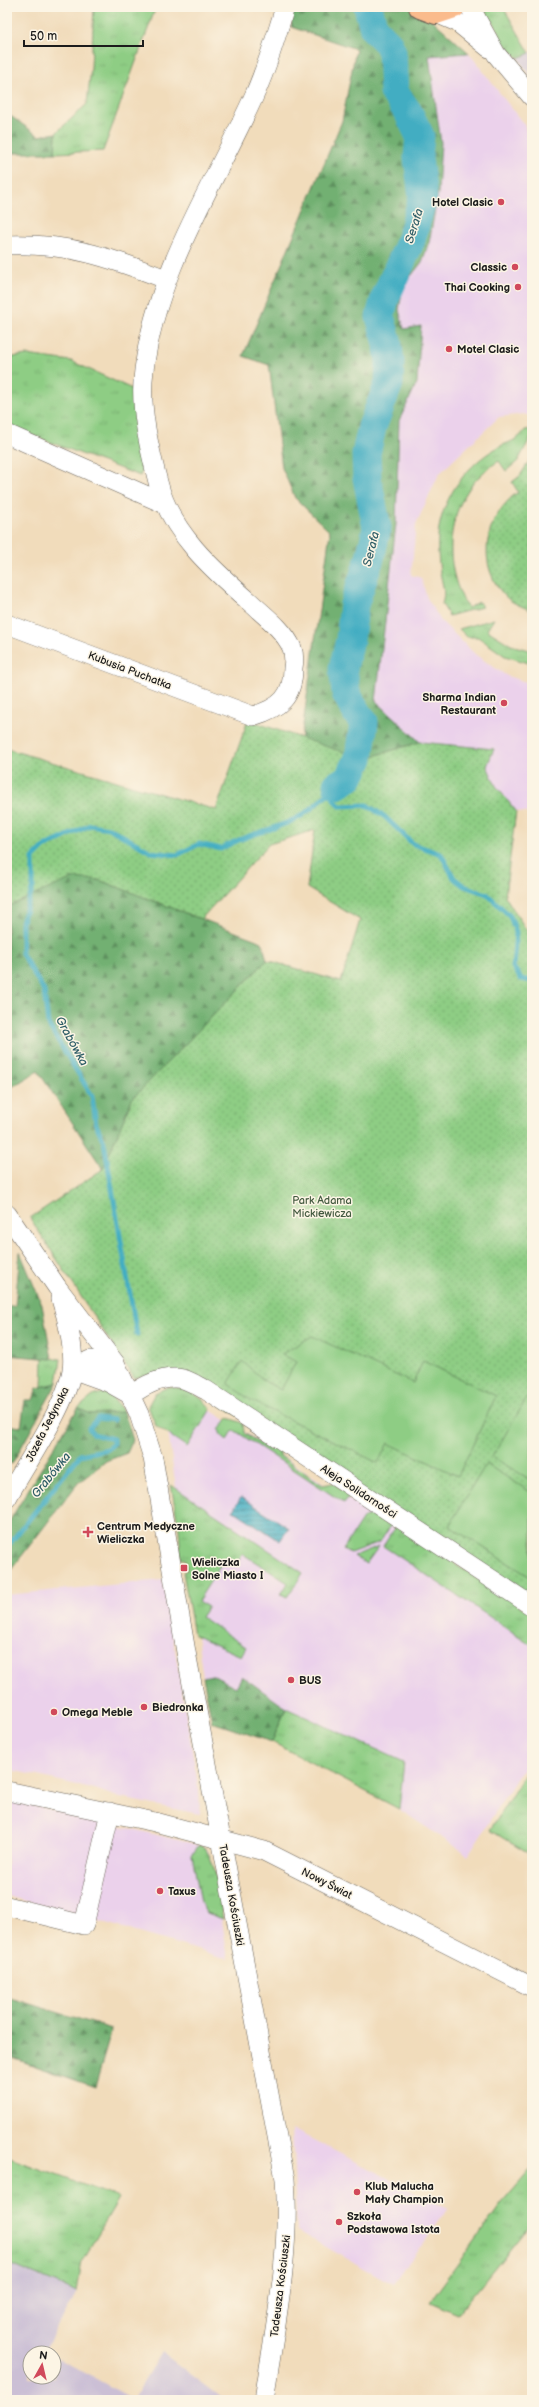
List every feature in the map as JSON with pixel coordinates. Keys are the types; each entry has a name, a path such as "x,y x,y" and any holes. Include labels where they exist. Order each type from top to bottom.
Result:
{"street":[{"path":"163,503 144,413 143,372 152,322 166,279 255,93 273,47 285,7"},
{"path":"470,7 496,54"},
{"path":"437,9 457,22 496,54 532,97"},
{"path":"7,245 37,244 76,249 104,256 166,279"},
{"path":"7,434 163,503"},
{"name":"Kubusia Puchatka","path":"7,624 253,716 271,710 286,698 293,683 292,648 280,630 212,568 188,540 163,503"},
{"name":"Tadeusza Kościuszki","path":"7,1214 57,1287 115,1363 139,1414 154,1464 186,1652 280,2152 287,2205 284,2266 264,2400"},
{"name":"Tadeusza Kościuszki","path":"57,1287 68,1321 72,1369"},
{"path":"72,1369 90,1360 115,1363"},
{"path":"72,1369 108,1382 131,1395"},
{"name":"Józefa Jedynaka","path":"9,1491 64,1394 72,1369"},
{"name":"Aleja Solidarności","path":"131,1395 142,1387 160,1380 183,1379 206,1390 532,1606"},
{"name":"Nowy Świat","path":"7,1791 110,1812 222,1838 264,1851 532,1987"},
{"path":"7,1906 84,1925 110,1812"}],"shaded area":[{"path":"532,52 532,79 518,58"},
{"path":"469,53 525,126 532,158 532,416 523,414 499,417 439,474 416,524 411,575 421,578 427,598 441,621 476,655 507,676 532,684 532,814 516,811 496,786 487,766 494,749 420,742 376,701 396,524 399,421 417,383 421,326 404,329 399,310 403,286 422,262 441,143 429,56"},
{"path":"182,1392 532,1617 532,1754 468,1855 399,1809 404,1762 286,1708 242,1676 236,1687 212,1675 203,1677 163,1397"},
{"path":"163,1580 199,1791 200,1814 120,1798 95,1789 7,1769 7,1595"},
{"path":"7,1799 203,1846 208,1851 213,1863 228,1959 96,1920 7,1896"},
{"path":"292,2129 448,2209 393,2284 297,2231"},
{"path":"7,2263 77,2292 47,2345 22,2345 22,2385 62,2385 62,2360 133,2399 161,2352 225,2400 7,2400"}],"green space":[{"path":"7,7 10,7 7,78"},
{"path":"94,7 156,7 103,151 55,153 56,133 87,104 91,68"},
{"path":"293,7 418,7 469,53 429,56 441,143 438,193 429,243 422,262 403,286 399,310 404,329 421,326 417,383 399,421 396,524 376,701 420,742 364,759 301,739 330,532 295,498 282,468 269,365 243,356 342,121 356,49 291,27"},
{"path":"482,7 503,7 530,53 518,58 496,35 499,32"},
{"path":"7,105 9,115 39,136 56,133 55,153 9,153"},
{"path":"26,355 71,361 132,389 145,464 140,476 7,426 7,358"},
{"path":"532,429 532,435 518,461 506,471 499,461 482,474 468,490 458,508 453,528 451,549 453,569 459,589 468,608 479,602 482,607 449,616 442,604 444,592 440,572 438,548 438,535 443,512 453,490 476,463 500,446 515,440 525,430"},
{"path":"532,456 532,611 514,603 505,596 496,583 490,570 487,555 491,527 507,502 518,492 512,482 520,476"},
{"path":"494,619 487,630 511,645 532,651 532,664 505,656 478,637 467,637 459,629"},
{"name":"Park Adama Mickiewicza","path":"248,720 364,759 420,742 494,749 487,766 496,786 516,811 505,896 532,939 532,1598 166,1371 134,1378 30,1218 103,1169 132,1099 267,960 341,982 360,920 307,888 315,830 269,844 201,919 99,880 73,878 7,907 7,749 216,810"},
{"path":"73,877 99,880 262,942 267,960 132,1099 103,1169 38,1071 7,1090 7,907"},
{"path":"20,1252 42,1305 52,1359 7,1355 7,1306 15,1306"},
{"path":"312,1336 413,1383 423,1361 496,1396 458,1476 388,1443 378,1463 252,1401 228,1384 242,1361 266,1382 281,1390 296,1362 282,1354"},
{"path":"43,1358 61,1359 57,1383 42,1387"},
{"path":"57,1383 12,1464 7,1462 7,1425 21,1427 25,1400 33,1400 37,1388"},
{"path":"168,1387 174,1387 198,1396 211,1409 187,1447 156,1426 148,1406 155,1393"},
{"path":"531,1391 532,1478 531,1480 492,1457"},
{"path":"102,1393 109,1394 124,1412 90,1414 78,1408 93,1396"},
{"path":"78,1408 90,1414 124,1412 133,1440 127,1453 106,1461 78,1483 7,1575 7,1525"},
{"path":"228,1418 243,1423 244,1433 270,1450 280,1447 280,1456 323,1485 333,1483 351,1494 344,1503 234,1430 227,1440 221,1435 219,1430"},
{"path":"486,1464 532,1493 532,1578 449,1526"},
{"path":"171,1485 303,1573 287,1597 281,1594 288,1583 243,1554 236,1564 226,1557 198,1601 208,1607 201,1617 246,1647 241,1656 194,1635 183,1572 187,1570 185,1559 181,1559 179,1529"},
{"path":"376,1513 393,1522 380,1542 350,1553 343,1549 364,1517"},
{"path":"397,1525 532,1614 532,1645 383,1546"},
{"path":"379,1546 366,1564 354,1556"},
{"path":"212,1675 236,1687 242,1676 286,1708 272,1742 212,1722 203,1677"},
{"path":"286,1708 404,1762 399,1809 272,1742"},
{"path":"532,1763 532,1856 490,1830"},
{"path":"199,1845 205,1849 210,1856 219,1890 223,1919 206,1913 201,1902 192,1855"},
{"path":"7,1997 112,2029 95,2087 7,2056"},
{"path":"7,2157 119,2198 82,2261 77,2292 7,2263"},
{"path":"532,2168 532,2222 458,2314 430,2302 502,2203"}],"water":[{"path":"241,1497 289,1528 280,1541 233,1510"}],"waterway":[{"name":"Serafa","path":"337,785 350,777 359,758 364,722 358,715 346,693 343,668 350,640 354,605 370,558 377,528 367,478 366,454 372,427 389,383 390,361 387,340 380,317 385,298 411,240 423,197 418,158 420,136 408,112 394,92 392,52 388,43 374,29 368,7"},
{"name":"Grabówka","path":"137,1335 104,1142 96,1124 92,1096 48,1024 44,991 22,954 22,922 33,887 33,858 44,847 90,825 109,828 151,852 177,855 199,844 221,849 241,839 281,825 301,816 337,785"},
{"name":"Serafa","path":"336,787 333,792 334,800 340,806 367,805 385,817 413,844 441,854 454,878 464,886 487,894 510,916 516,932 513,967 521,979 532,981"},
{"name":"Grabówka","path":"7,1547 80,1455 108,1449 113,1444 113,1439 93,1434 89,1428 98,1418 114,1420"}],"place":[{"name":"Hotel Clasic","path":"501,202"},
{"name":"Classic","path":"515,267"},
{"name":"Thai Cooking","path":"518,287"},
{"name":"Motel Clasic","path":"449,349"},
{"name":"Sharma Indian Restaurant","path":"504,703"},
{"name":"Centrum Medyczne Wieliczka","path":"88,1532"},
{"name":"Wieliczka Solne Miasto I","path":"184,1568"},
{"name":"BUS","path":"291,1680"},
{"name":"Biedronka","path":"144,1707"},
{"name":"Omega Meble","path":"54,1712"},
{"name":"Taxus","path":"160,1891"},
{"name":"Klub Malucha Mały Champion","path":"357,2192"},
{"name":"Szkoła Podstawowa Istota","path":"339,2222"}]}
